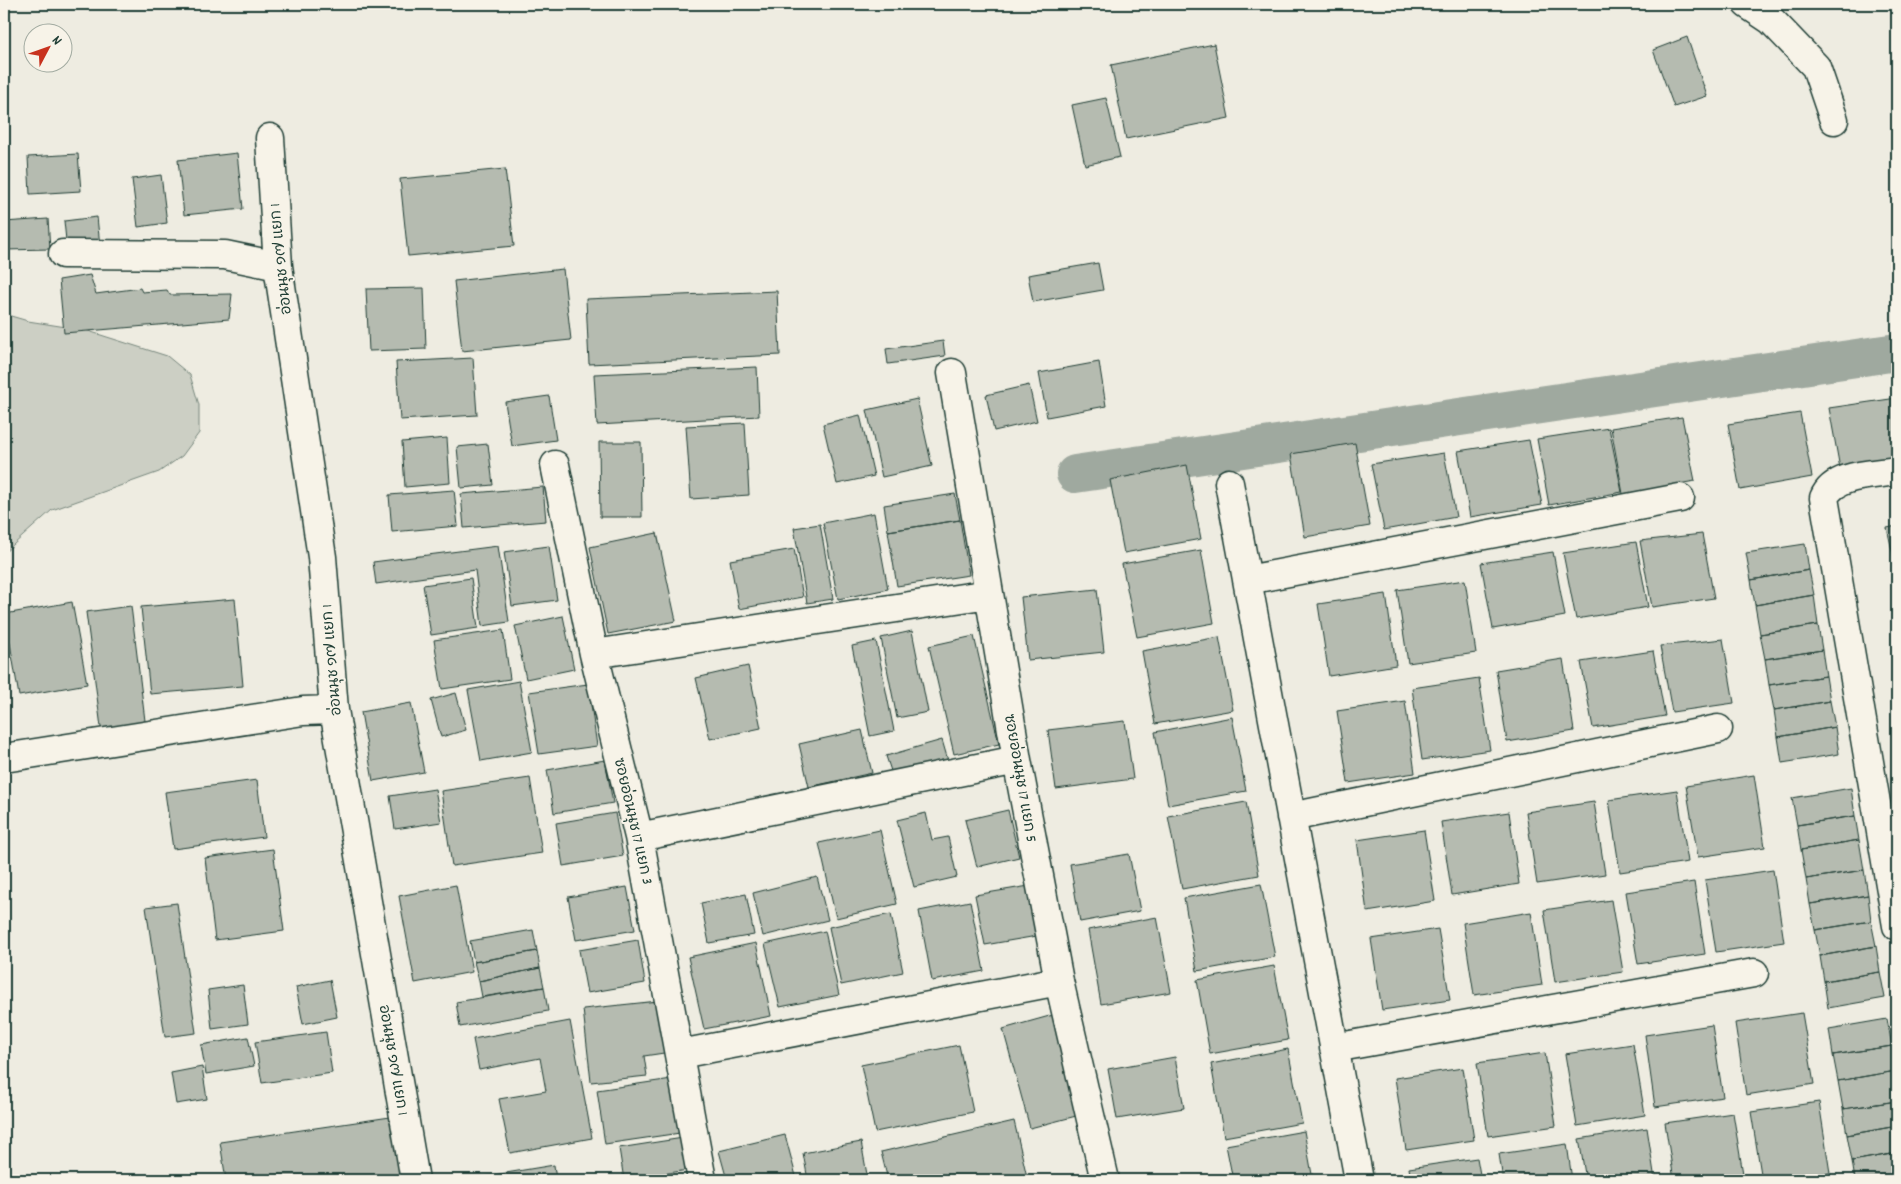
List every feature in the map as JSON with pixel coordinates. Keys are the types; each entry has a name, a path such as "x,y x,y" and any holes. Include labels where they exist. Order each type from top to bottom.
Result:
{"street":[{"path":"1747,4 1771,20 1816,67 1834,120"},
{"name":"อ่อนนุช ๑๗ แยก 1","path":"270,138 278,266 322,557 334,710 414,1180"},
{"path":"63,254 225,255 278,266"},
{"name":"ซอยอ่อนนุช 17 แยก 5","path":"952,373 1017,760 1101,1180"},
{"name":"ซอยอ่อนนุช 17 แยก 3","path":"555,465 594,654 639,837 702,1180"},
{"path":"1897,471 1842,480 1829,488 1824,498 1897,926"},
{"path":"1229,483 1359,1180"},
{"path":"1247,580 1680,498"},
{"path":"594,654 989,594"},
{"path":"4,758 303,711 334,710"},
{"path":"1291,816 1718,729"},
{"path":"639,837 1017,760"},
{"path":"1334,1048 1754,973"},
{"path":"680,1054 1060,981"}],"shaded area":[{"path":"4,314 28,321 85,330 167,356 190,375 199,405 199,433 182,456 159,472 52,510 4,553"}],"building":[{"path":"1687,37 1707,96 1674,107 1653,50"},
{"path":"1214,44 1229,118 1126,139 1111,65"},
{"path":"1106,98 1120,157 1085,165 1072,105"},
{"path":"237,153 243,209 184,215 178,160"},
{"path":"78,154 81,191 30,194 28,157"},
{"path":"505,169 514,246 408,256 400,179"},
{"path":"161,175 167,223 138,227 132,179"},
{"path":"97,217 100,246 67,250 64,221"},
{"path":"48,219 50,249 5,250 4,222"},
{"path":"1098,263 1103,290 1033,302 1028,275"},
{"path":"563,269 571,340 462,351 454,281"},
{"path":"90,275 96,294 140,288 142,292 167,290 170,295 232,294 229,319 64,333 59,280"},
{"path":"424,288 426,349 369,351 366,289"},
{"path":"777,291 780,355 589,364 586,299"},
{"path":"943,341 945,356 888,364 886,349"},
{"path":"473,358 477,415 400,420 396,362"},
{"path":"1099,362 1106,406 1047,417 1039,373"},
{"path":"757,367 759,416 597,425 594,374"},
{"path":"1029,385 1037,421 994,431 986,395"},
{"path":"549,396 556,440 512,446 505,402"},
{"path":"1897,398 1897,464 1841,474 1829,408"},
{"path":"917,399 932,466 882,477 867,410"},
{"path":"1800,413 1812,477 1740,490 1728,424"},
{"path":"860,415 874,476 837,484 823,424"},
{"path":"1682,417 1695,481 1623,494 1611,428"},
{"path":"745,423 749,495 691,499 686,426"},
{"path":"1609,428 1622,492 1549,505 1537,439"},
{"path":"447,438 450,483 405,487 402,442"},
{"path":"1529,440 1542,505 1470,517 1458,451"},
{"path":"599,442 641,442 642,517 600,517"},
{"path":"1355,443 1370,526 1305,537 1291,454"},
{"path":"488,444 493,485 461,488 457,447"},
{"path":"1444,453 1456,517 1384,530 1371,464"},
{"path":"1187,465 1201,539 1124,553 1110,480"},
{"path":"543,487 546,521 464,528 461,494"},
{"path":"454,490 458,526 392,532 389,495"},
{"path":"955,494 960,520 888,531 884,505"},
{"path":"874,513 888,589 838,599 823,523"},
{"path":"960,520 969,575 897,586 888,531"},
{"path":"820,524 833,599 807,603 794,528"},
{"path":"1897,526 1897,554 1893,555 1887,528"},
{"path":"657,533 676,621 608,634 590,547"},
{"path":"1702,534 1714,598 1652,607 1640,541"},
{"path":"1636,542 1648,607 1576,619 1563,553"},
{"path":"1805,544 1809,570 1751,580 1746,553"},
{"path":"498,546 509,622 482,626 475,570 376,584 373,562"},
{"path":"549,546 557,600 512,606 504,552"},
{"path":"794,549 803,597 739,609 730,560"},
{"path":"1201,550 1214,623 1137,637 1122,564"},
{"path":"1553,552 1565,616 1493,629 1481,563"},
{"path":"1897,554 1897,575 1893,555"},
{"path":"1809,570 1814,595 1755,605 1751,580"},
{"path":"471,578 478,628 431,635 423,585"},
{"path":"1465,580 1476,653 1408,663 1397,590"},
{"path":"1097,589 1104,652 1028,660 1021,597"},
{"path":"1386,594 1396,665 1329,676 1318,604"},
{"path":"1814,595 1818,625 1760,634 1755,605"},
{"path":"235,599 243,686 150,694 141,607"},
{"path":"72,602 87,684 19,696 5,614"},
{"path":"131,606 146,729 102,735 86,612"},
{"path":"563,616 574,669 526,679 515,626"},
{"path":"1818,625 1822,650 1765,659 1760,634"},
{"path":"503,630 510,679 442,689 434,640"},
{"path":"912,631 928,712 897,718 881,638"},
{"path":"974,636 999,744 954,754 929,646"},
{"path":"1219,637 1233,710 1155,724 1142,651"},
{"path":"1723,639 1734,703 1672,712 1660,646"},
{"path":"876,641 894,731 870,736 852,646"},
{"path":"1822,650 1826,676 1769,685 1765,659"},
{"path":"1653,651 1665,716 1593,728 1581,662"},
{"path":"1563,659 1574,731 1507,742 1496,670"},
{"path":"748,666 761,728 710,739 696,678"},
{"path":"1826,676 1830,701 1774,710 1769,685"},
{"path":"1479,678 1490,750 1422,760 1412,688"},
{"path":"519,681 532,752 481,761 468,690"},
{"path":"588,684 597,746 539,754 529,692"},
{"path":"456,693 466,730 441,737 431,700"},
{"path":"1405,701 1415,773 1348,783 1337,711"},
{"path":"1830,701 1835,727 1778,737 1774,710"},
{"path":"411,703 424,772 373,781 361,712"},
{"path":"1232,717 1246,791 1168,805 1155,732"},
{"path":"1125,721 1133,779 1056,789 1048,730"},
{"path":"1835,727 1839,754 1782,763 1778,737"},
{"path":"862,730 872,773 809,787 799,744"},
{"path":"942,740 949,764 894,780 886,756"},
{"path":"605,760 613,803 554,813 547,770"},
{"path":"1754,775 1765,847 1698,857 1686,786"},
{"path":"530,778 542,853 452,866 441,791"},
{"path":"257,780 264,837 173,849 165,792"},
{"path":"1851,788 1855,816 1797,825 1792,798"},
{"path":"435,789 441,822 395,829 390,796"},
{"path":"1677,790 1688,862 1620,872 1609,800"},
{"path":"1246,802 1259,875 1182,889 1168,816"},
{"path":"1594,802 1605,874 1537,884 1526,812"},
{"path":"1008,810 1019,857 977,867 965,820"},
{"path":"1509,812 1519,884 1452,895 1441,822"},
{"path":"615,813 623,856 563,866 556,823"},
{"path":"926,813 932,840 948,837 957,877 914,887 897,820"},
{"path":"1855,816 1859,840 1801,850 1797,825"},
{"path":"880,830 897,904 836,918 819,843"},
{"path":"1424,830 1435,901 1367,912 1357,840"},
{"path":"1859,840 1864,870 1806,879 1801,850"},
{"path":"273,849 284,931 215,940 205,858"},
{"path":"1129,854 1140,911 1080,922 1070,864"},
{"path":"1773,870 1784,942 1716,952 1705,880"},
{"path":"1864,870 1868,895 1810,904 1806,879"},
{"path":"817,877 828,920 763,936 753,893"},
{"path":"1694,882 1705,954 1638,964 1626,892"},
{"path":"1261,884 1275,957 1197,971 1184,898"},
{"path":"456,885 472,972 415,983 399,896"},
{"path":"1029,886 1037,936 985,945 975,895"},
{"path":"627,887 635,930 576,940 568,897"},
{"path":"746,894 754,935 709,943 701,903"},
{"path":"1868,895 1871,921 1815,930 1810,904"},
{"path":"1611,900 1623,972 1555,982 1544,910"},
{"path":"970,901 984,971 932,981 919,911"},
{"path":"177,903 196,1033 165,1037 146,907"},
{"path":"1531,912 1542,985 1474,995 1463,923"},
{"path":"891,914 903,972 841,985 829,927"},
{"path":"1157,917 1171,992 1101,1004 1088,930"},
{"path":"1871,921 1876,946 1820,956 1815,930"},
{"path":"1438,929 1450,1000 1382,1010 1371,939"},
{"path":"533,930 537,951 474,962 470,941"},
{"path":"825,931 839,995 780,1007 765,944"},
{"path":"638,940 645,983 587,993 579,950"},
{"path":"756,943 771,1016 704,1029 688,957"},
{"path":"1876,946 1880,972 1824,981 1820,956"},
{"path":"537,951 540,968 479,981 474,962"},
{"path":"1274,966 1288,1040 1210,1054 1197,980"},
{"path":"540,968 544,987 482,997 479,981"},
{"path":"1880,972 1885,998 1828,1008 1824,981"},
{"path":"330,980 337,1017 303,1024 296,987"},
{"path":"243,985 248,1024 212,1029 208,990"},
{"path":"544,987 548,1011 460,1027 456,1002"},
{"path":"658,1001 664,1053 644,1056 647,1076 591,1082 583,1009"},
{"path":"1802,1013 1814,1084 1746,1095 1735,1023"},
{"path":"1053,1015 1080,1115 1030,1128 1003,1029"},
{"path":"1887,1019 1892,1046 1833,1055 1829,1029"},
{"path":"570,1021 592,1138 510,1153 499,1099 546,1091 540,1058 479,1070 473,1039"},
{"path":"1712,1025 1723,1097 1655,1107 1645,1035"},
{"path":"326,1032 332,1073 262,1083 255,1042"},
{"path":"248,1037 254,1066 206,1074 201,1045"},
{"path":"1633,1044 1645,1115 1577,1126 1565,1054"},
{"path":"959,1045 973,1112 875,1132 861,1065"},
{"path":"1892,1046 1896,1071 1838,1081 1833,1055"},
{"path":"1288,1049 1302,1123 1224,1137 1211,1064"},
{"path":"1545,1053 1556,1126 1488,1136 1477,1063"},
{"path":"1175,1057 1184,1108 1117,1119 1108,1069"},
{"path":"202,1067 207,1099 176,1104 171,1073"},
{"path":"1463,1068 1474,1140 1406,1150 1395,1078"},
{"path":"1896,1071 1897,1101 1843,1109 1838,1081"},
{"path":"672,1079 680,1133 605,1144 597,1090"},
{"path":"1897,1101 1897,1126 1847,1135 1843,1109"},
{"path":"1819,1102 1830,1173 1781,1180 1762,1180 1751,1112"},
{"path":"1733,1113 1744,1180 1674,1180 1665,1123"},
{"path":"397,1116 407,1180 226,1180 220,1142"},
{"path":"1014,1121 1027,1177 1015,1180 888,1180 881,1152"},
{"path":"1897,1126 1897,1153 1852,1161 1847,1135"},
{"path":"1647,1128 1655,1180 1586,1180 1579,1139"},
{"path":"1304,1131 1313,1180 1233,1180 1226,1145"},
{"path":"785,1135 797,1180 727,1180 719,1151"},
{"path":"683,1138 688,1170 624,1180 619,1148"},
{"path":"861,1142 868,1180 808,1180 803,1153"},
{"path":"1567,1144 1572,1180 1503,1180 1499,1154"},
{"path":"1897,1153 1897,1180 1855,1180 1852,1161"},
{"path":"1477,1158 1481,1180 1411,1180 1409,1168"},
{"path":"554,1165 556,1180 470,1179"},
{"path":"1201,1176 1202,1180 1175,1180"}],"waterway":[{"path":"1075,474 1897,352"}]}
